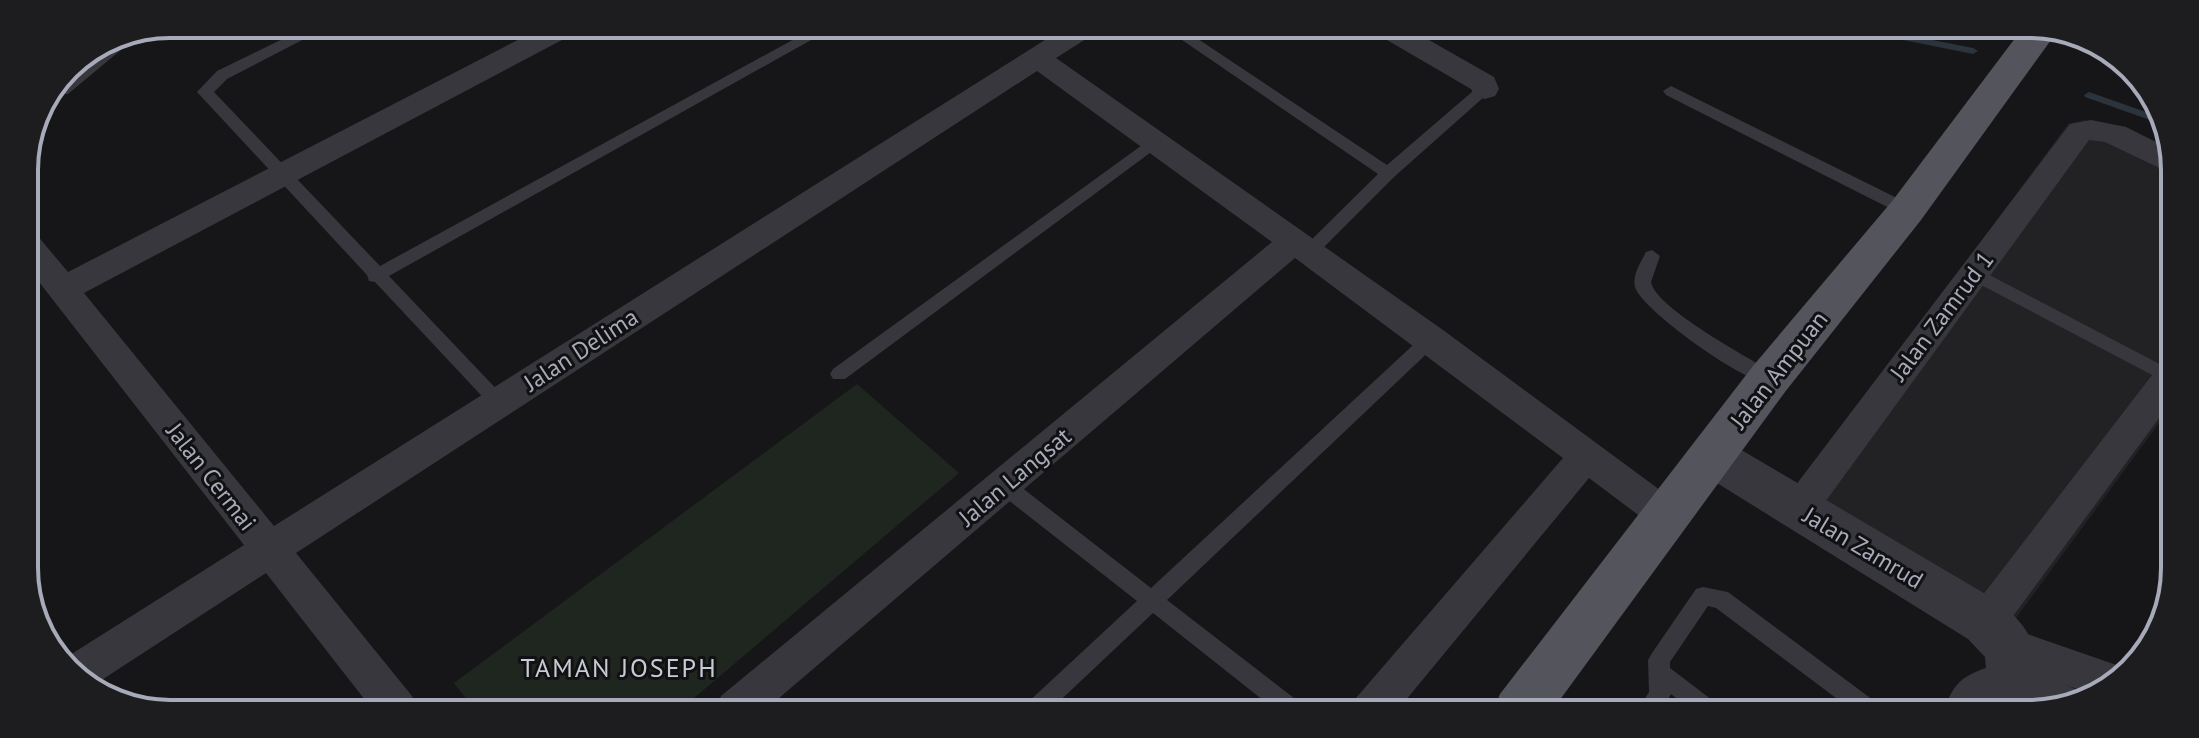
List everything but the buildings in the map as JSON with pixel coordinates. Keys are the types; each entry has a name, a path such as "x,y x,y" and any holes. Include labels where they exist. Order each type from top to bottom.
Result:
{"main road":[{"name":"Jalan Ampuan","path":"1528,700 1769,379 1907,210 2034,38"}],"street":[{"path":"64,289 544,38"},
{"name":"Jalan Delima","path":"85,668 1068,38"},
{"path":"1404,38 1484,84 1485,89"},
{"path":"1037,58 1431,339 1666,515"},
{"name":"Jalan Zamrud 1","path":"1799,509 2080,131 2109,132 2159,157"},
{"name":"Jalan Langsat","path":"747,700 1005,486 1302,247"},
{"name":"Jalan Cermai","path":"38,258 390,700"},
{"path":"1976,700 1996,689 2016,666 2161,396"},
{"path":"1380,700 1587,455"},
{"name":"Jalan Zamrud","path":"1712,456 1799,509 2016,666 2097,680"}],"lane":[{"path":"297,38 222,75 205,92 286,175 375,276 499,403"},
{"path":"375,276 807,38"},
{"path":"1186,38 1388,173"},
{"path":"1302,247 1485,89"},
{"path":"1671,91 1907,210"},
{"path":"839,374 1156,140"},
{"path":"1652,256 1642,280 1646,295 1675,318 1769,379"},
{"path":"1974,273 2161,372"},
{"path":"1046,700 1431,339"},
{"path":"1005,486 1280,700"},
{"path":"1656,700 1660,695 1659,660 1703,596 1721,599 1856,700"},
{"path":"1660,673 1695,700"}],"shaded area":[{"path":"2084,120 2111,125 2158,147 2161,170 2161,421 2013,622 1777,516 2068,124"},
{"path":"857,384 959,473 692,700 467,700 454,683"}],"waterway":[{"path":"1909,38 1973,51"},
{"path":"2089,95 2149,117"}],"district":[{"name":"TAMAN JOSEPH","path":"619,668"}]}
